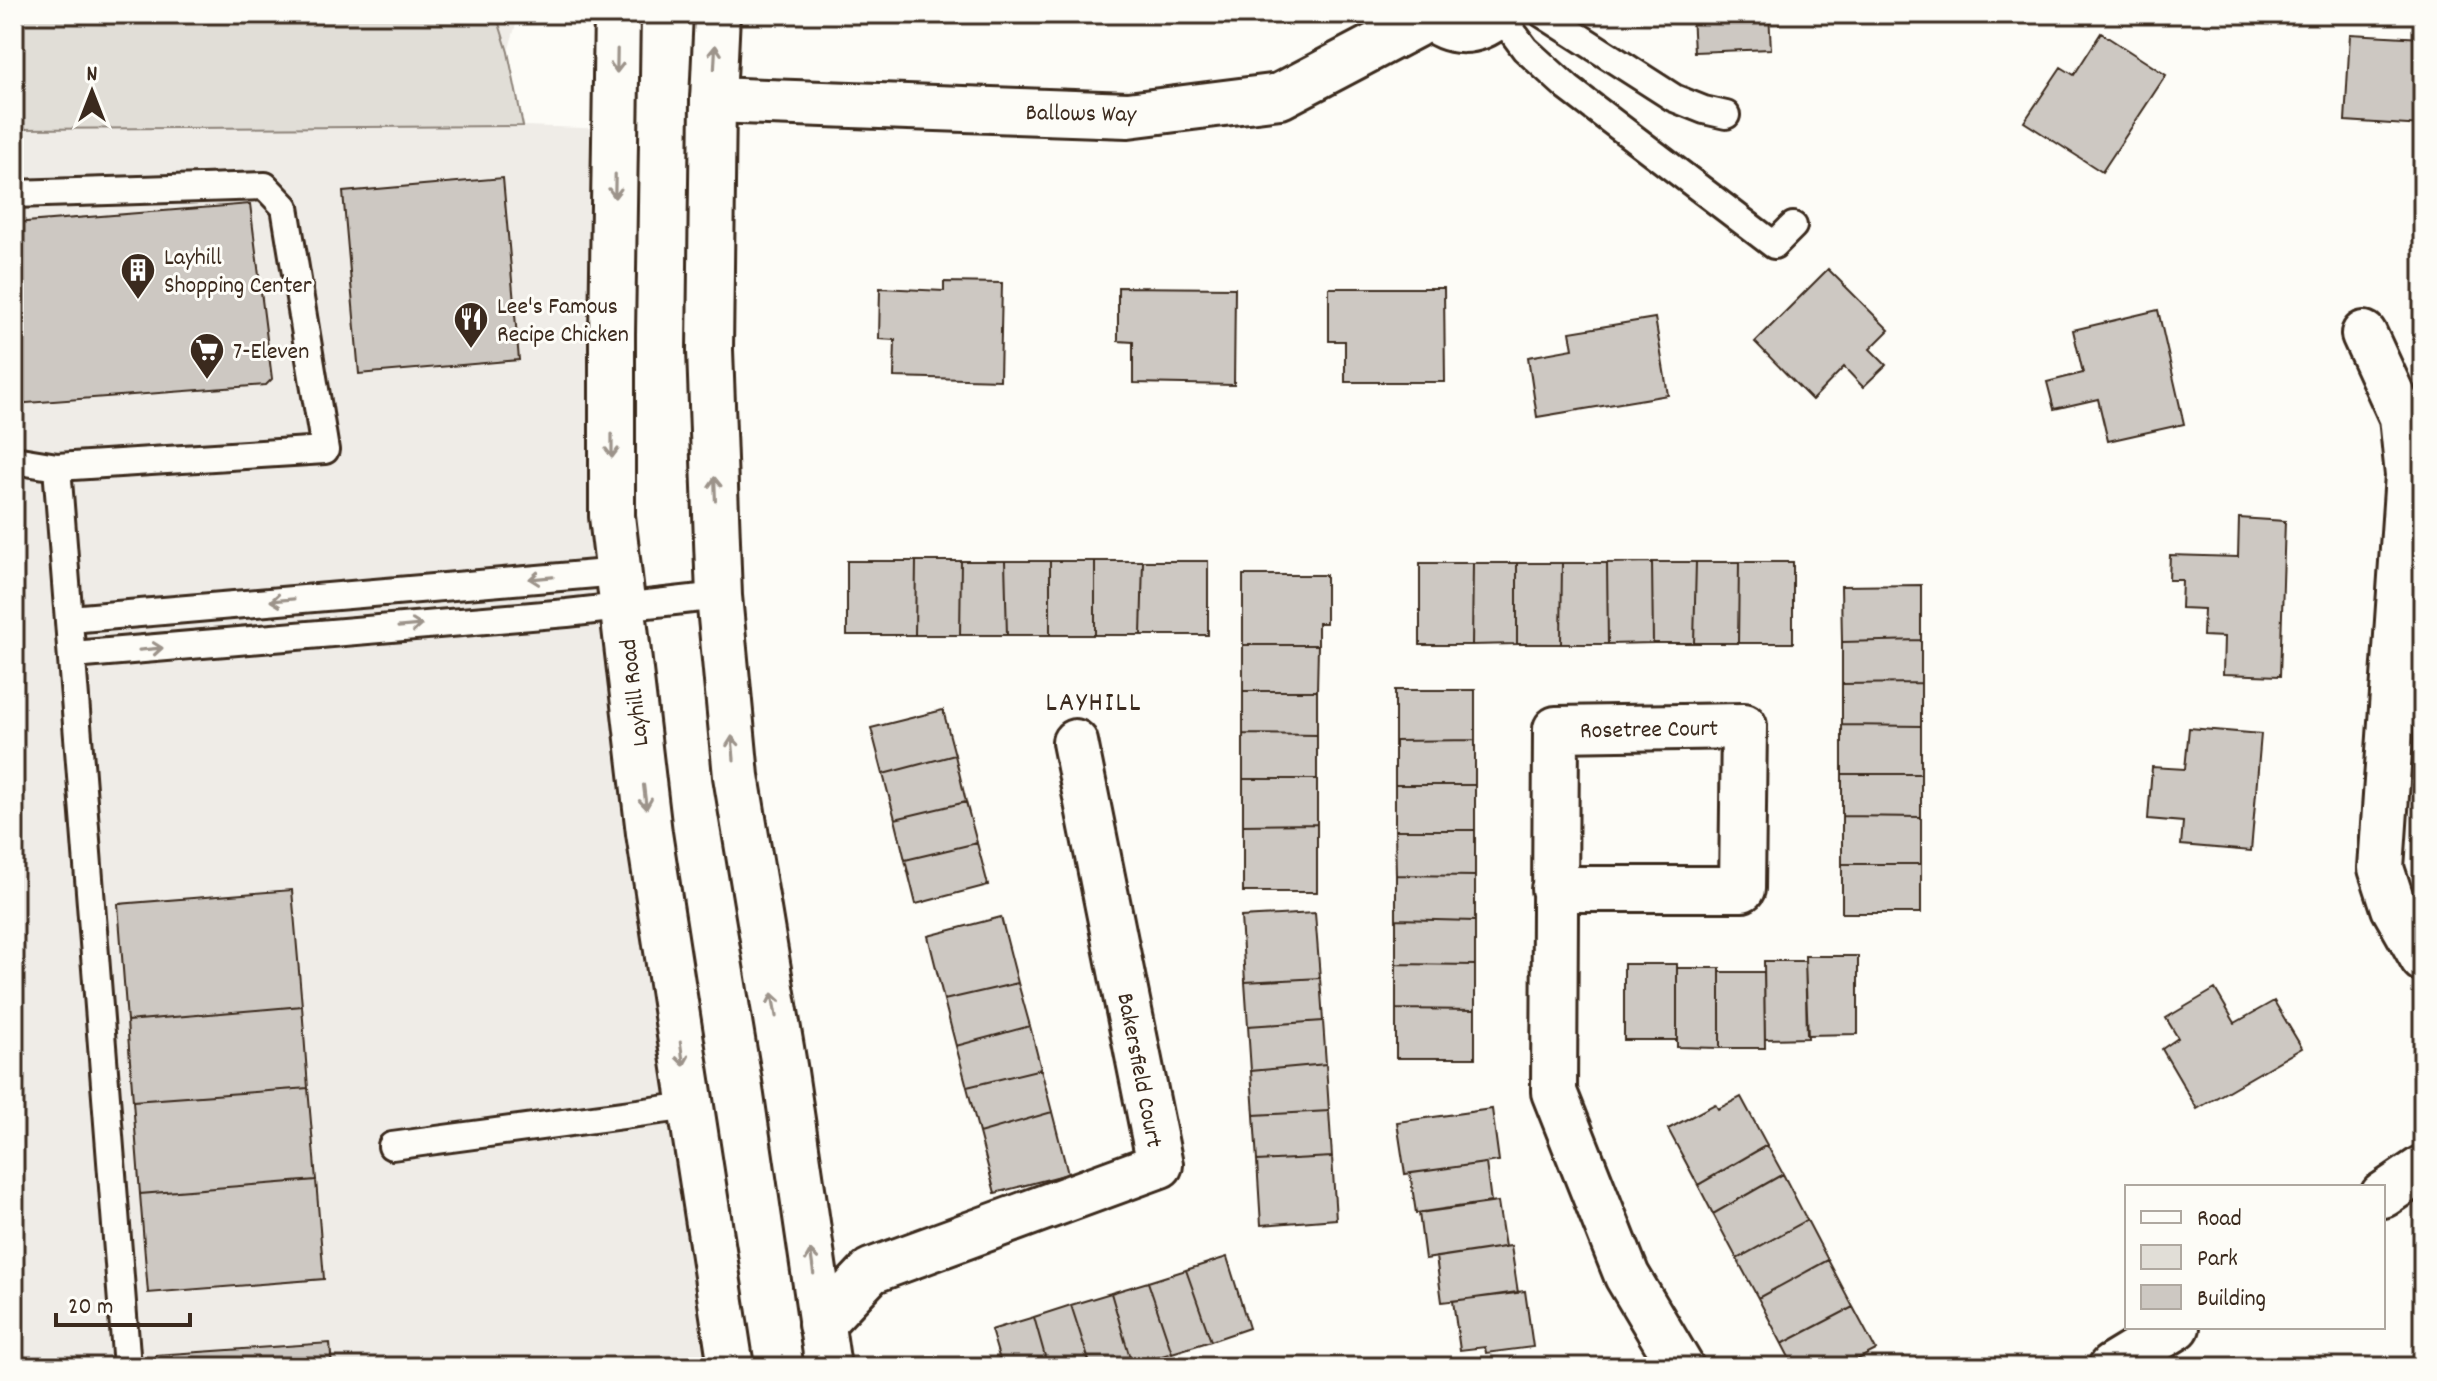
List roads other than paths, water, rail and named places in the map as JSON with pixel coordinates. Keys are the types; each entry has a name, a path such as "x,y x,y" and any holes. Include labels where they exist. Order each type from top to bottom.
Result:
{"street":[{"name":"Layhill Road","path":"617,14 612,516 649,833 731,1367"},
{"path":"717,14 710,350 719,596 736,776 785,1072 828,1367"},
{"path":"1427,15 1443,27 1460,31 1478,29 1500,14"},
{"name":"Ballows Way","path":"713,100 1128,115 1280,96 1415,25 1427,15"},
{"path":"2364,334 2402,417 2408,475 2381,868 2394,908 2423,959"},
{"name":"Rosetree Court","path":"1554,889 1742,889 1744,726 1556,729 1554,889 1554,1092 1627,1276 1681,1367"},
{"name":"Bakersfield Court","path":"821,1324 871,1271 1160,1165 1075,742"},
{"path":"2385,1194 2423,1168"},
{"path":"2111,1367 2174,1329"}],"lane":[{"path":"1500,14 1525,49 1568,88 1774,245 1793,226"},
{"path":"1543,14 1674,98 1726,115"},
{"path":"14,194 265,186 285,207 325,450 57,467 14,460"},
{"path":"57,467 127,1367"},
{"path":"70,619 621,590 719,596"},
{"path":"73,655 621,590"},
{"path":"392,1146 690,1106"}],"place":[{"name":"Layhill Shopping Center","path":"138,301"},
{"name":"Lee's Famous Recipe Chicken","path":"471,350"},
{"name":"7-Eleven","path":"207,381"}],"district":[{"name":"LAYHILL","path":"1094,700"}]}
